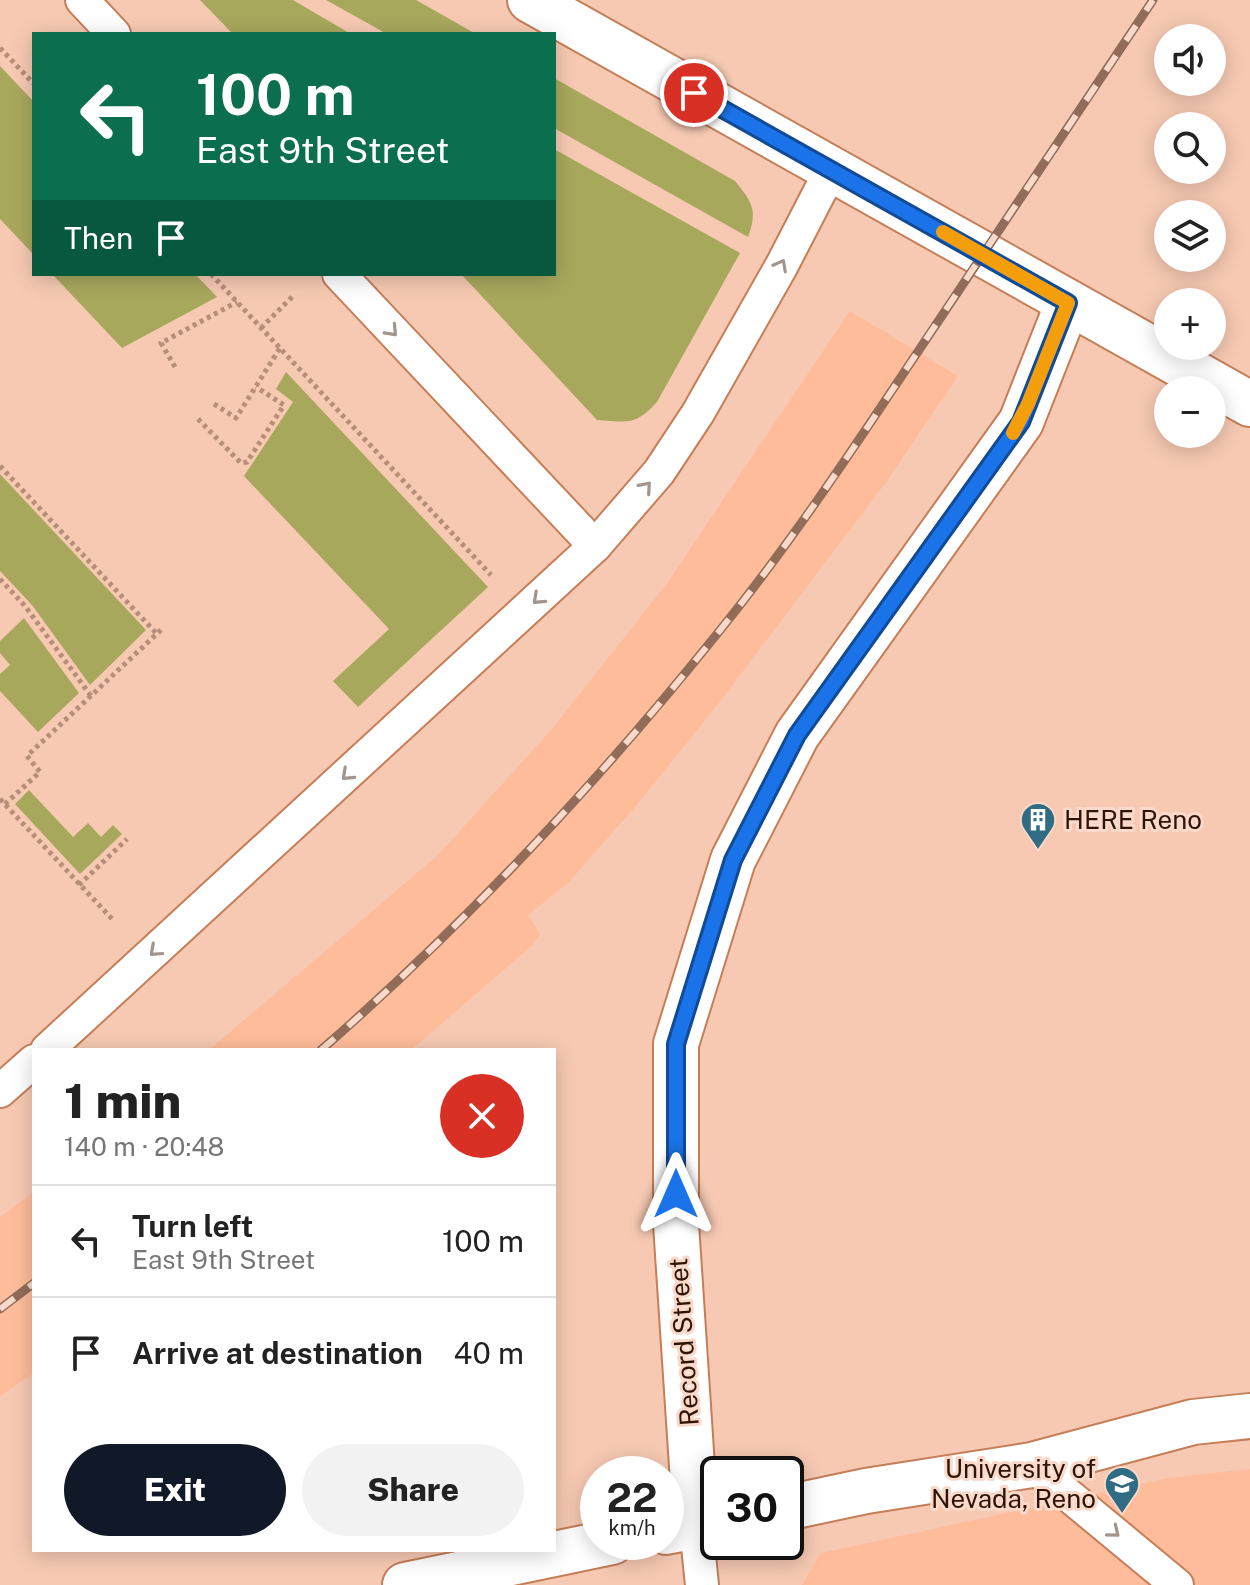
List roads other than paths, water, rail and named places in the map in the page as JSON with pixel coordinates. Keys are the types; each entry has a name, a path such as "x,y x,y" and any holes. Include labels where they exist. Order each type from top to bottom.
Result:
{"street":[{"path":"530,0 1250,404"},
{"name":"Record Street","path":"693,1527 676,1224 676,1044 733,860 797,735 1021,422 1068,303"},
{"path":"804,1504 866,1491 1032,1465 1193,1422 1250,1416"},
{"path":"405,1585 580,1549"}],"lane":[{"path":"82,0 112,32"},
{"path":"49,1048 595,546 659,472 698,413 782,265 831,170"},
{"path":"341,276 595,546"},
{"path":"0,1091 32,1063"},
{"path":"1032,1465 1177,1585"},
{"path":"693,1527 702,1585"}],"railway":[{"path":"323,1048 480,901 628,741 721,629 841,466 1153,0"},
{"path":"0,1309 32,1285"}],"place":[{"name":"HERE Reno","path":"1038,851"},
{"name":"University of Nevada, Reno","path":"1122,1515"}]}
